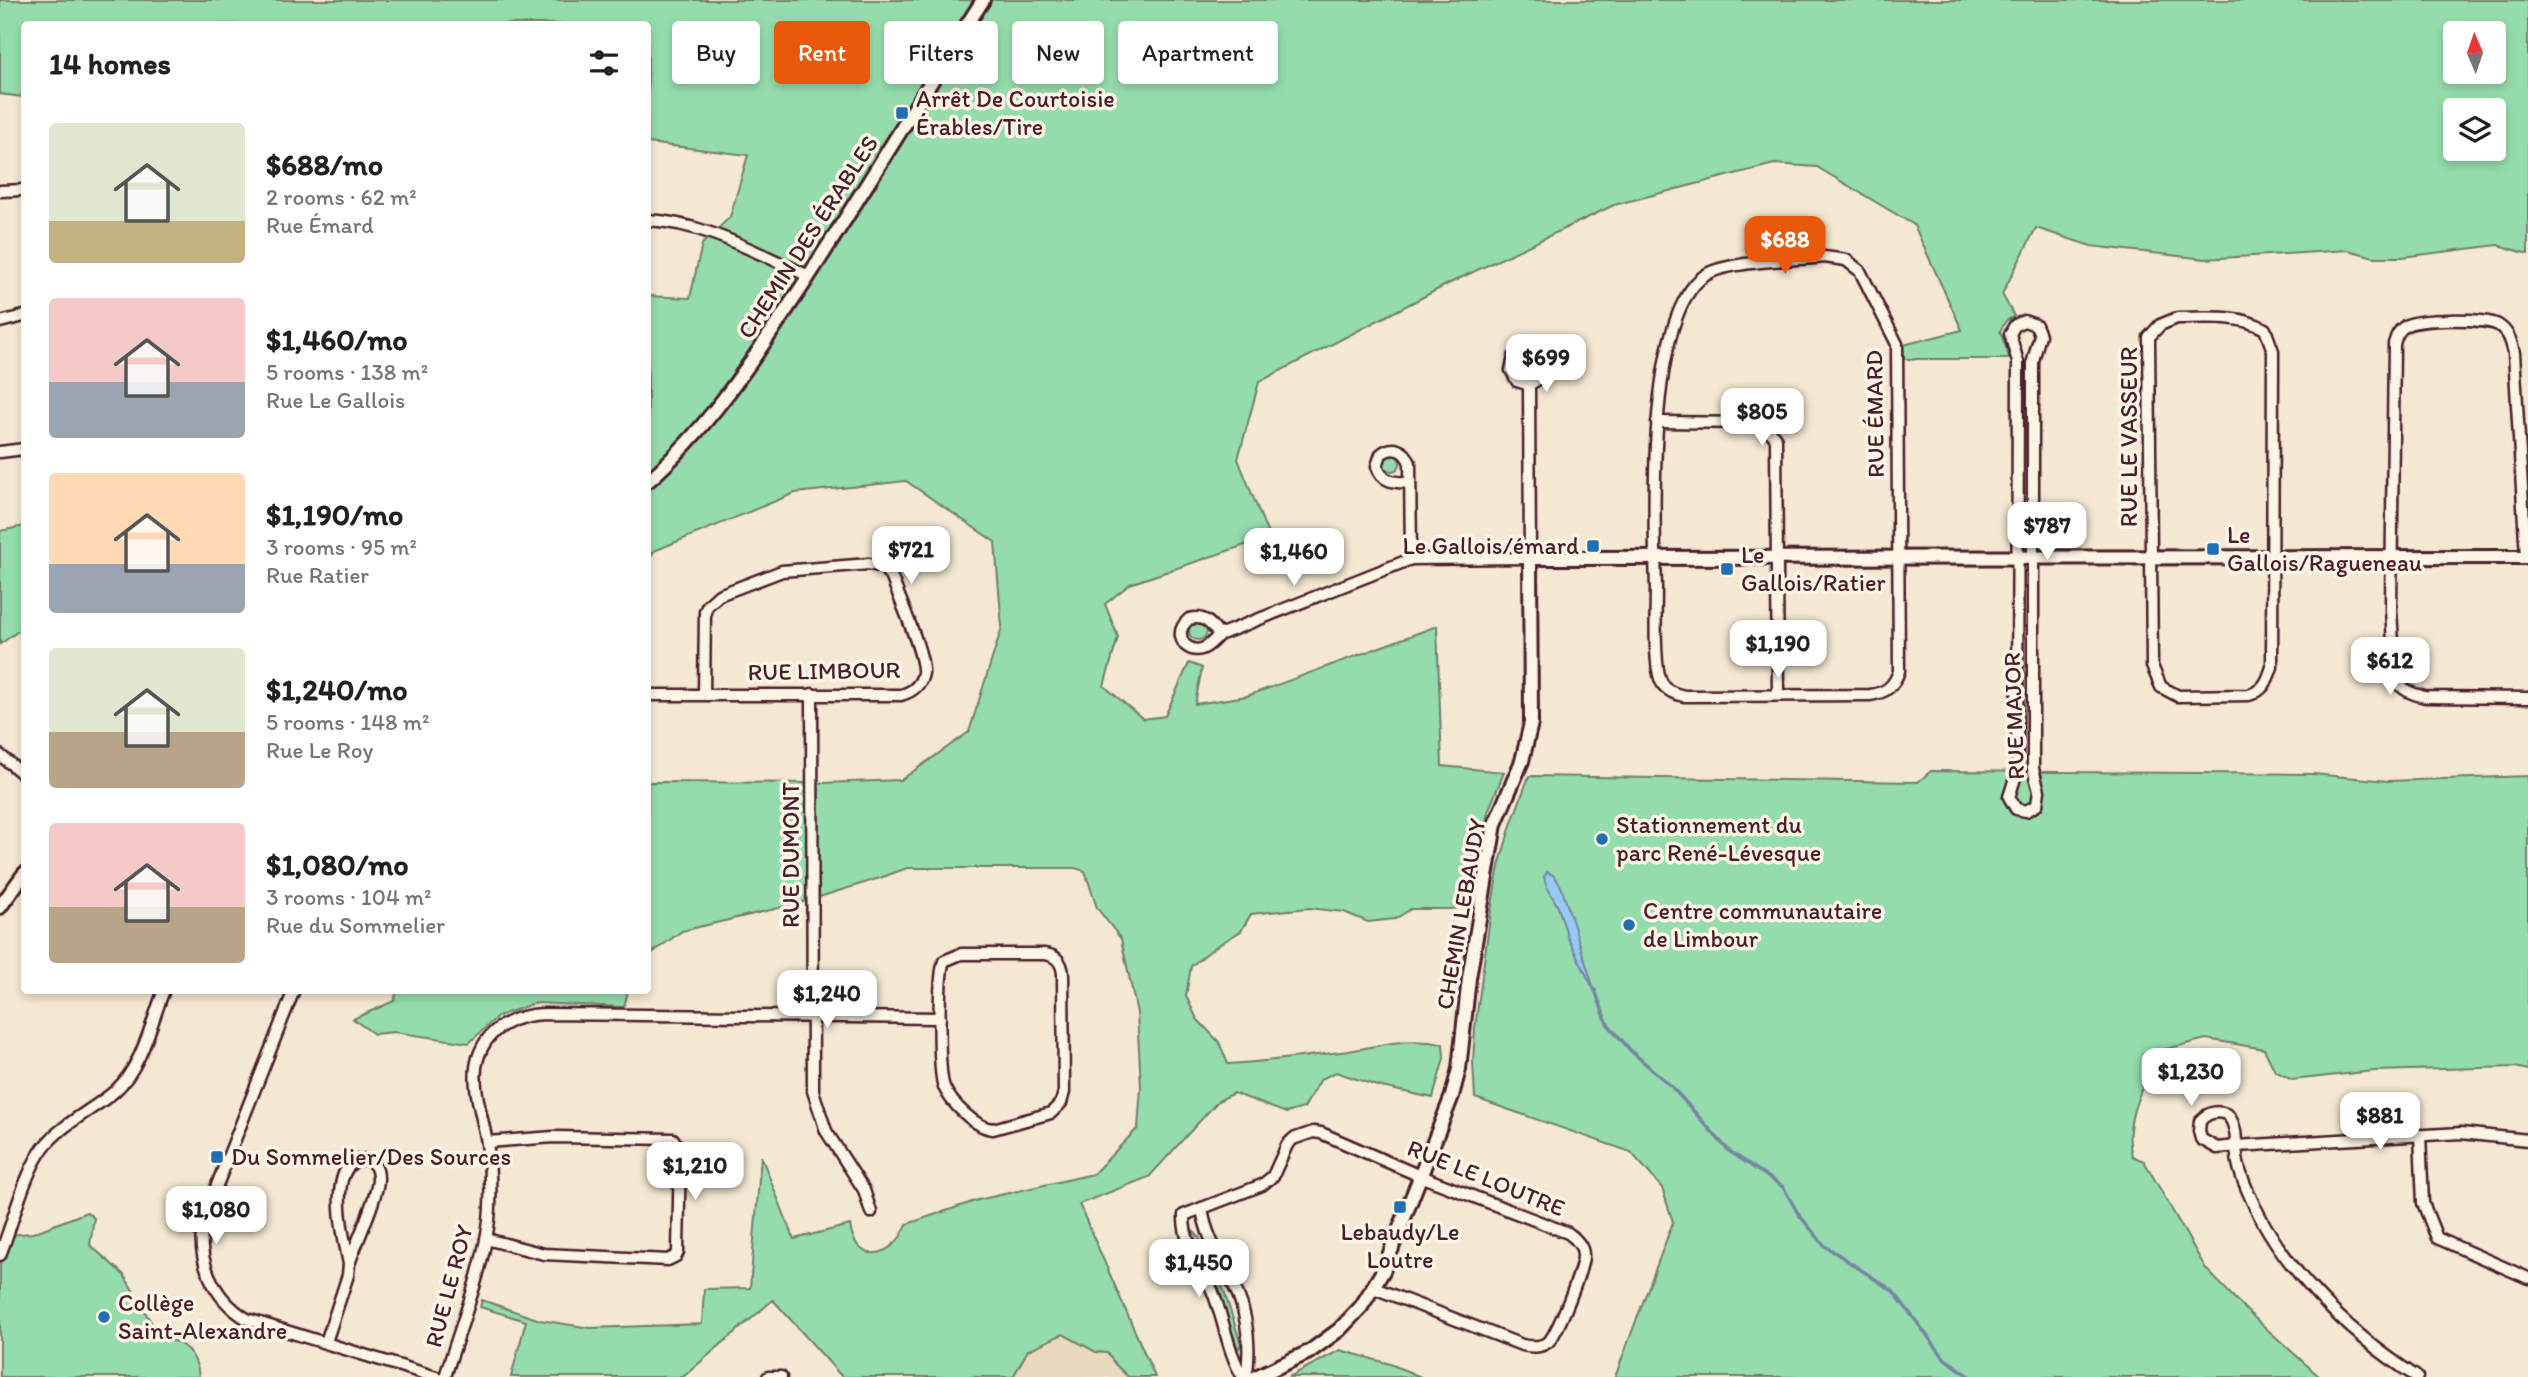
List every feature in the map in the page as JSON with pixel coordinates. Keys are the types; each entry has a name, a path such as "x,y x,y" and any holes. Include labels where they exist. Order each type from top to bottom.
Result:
{"street":[{"name":"CHEMIN DES ÉRABLES","path":"651,478 742,377 984,0"},
{"path":"0,191 21,190"},
{"path":"651,220 704,229 809,276"},
{"name":"RUE ÉMARD","path":"1824,257 1840,258 1853,264 1860,271 1897,344 1899,671 1892,686 1879,694 1870,695 1684,696 1667,689 1659,674 1656,558 1657,422 1661,384 1679,309 1690,289 1698,280 1718,269 1824,257"},
{"path":"0,322 21,317"},
{"name":"RUE LE VASSEUR","path":"2242,318 2265,329 2273,351 2272,667 2266,685 2258,692 2249,695 2178,696 2161,687 2152,666 2150,558 2149,337 2168,320 2242,318"},
{"name":"RUE MAJOR","path":"2024,321 2033,322 2040,335 2033,361 2032,559 2033,769 2039,797 2037,805 2026,811 2015,809 2009,797 2017,772 2018,362 2010,334 2015,325 2024,321"},
{"path":"1219,635 1410,559 2032,559 2150,558 2392,558 2527,557 2514,353 2509,335 2500,326 2487,321 2420,321 2406,325 2397,333 2393,344 2392,558 2393,666 2399,685 2412,694 2425,697 2528,698"},
{"name":"CHEMIN LEBAUDY","path":"1256,1377 1294,1361 1324,1343 1349,1320 1374,1288 1455,1083 1469,978 1495,824 1522,761 1528,737 1531,708 1529,385"},
{"path":"1657,422 1756,423 1772,433 1777,447 1778,695"},
{"path":"0,452 21,449"},
{"path":"1410,483 1410,559"},
{"name":"RUE LIMBOUR","path":"651,695 908,693 920,682 923,675 921,658 892,578 883,567 869,564 782,571 713,599 704,618 704,694"},
{"name":"RUE DUMONT","path":"812,694 813,1091 820,1119 864,1190 871,1212"},
{"path":"0,755 21,772"},
{"path":"0,907 21,878"},
{"path":"961,954 1044,954 1056,957 1063,967 1064,1013 1065,1092 1058,1108 993,1129 974,1122 944,1087 940,1018 941,972 944,961 949,957 961,954"},
{"path":"0,1255 37,1158 50,1140 109,1096 124,1080 139,1055 162,994"},
{"path":"292,994 204,1218 201,1250 212,1281 237,1312 262,1325 436,1377"},
{"name":"RUE LE ROY","path":"445,1377 486,1239 490,1200 487,1142 477,1086 478,1058 495,1030 513,1019 544,1014 940,1018"},
{"path":"2417,1377 2355,1331 2291,1263 2250,1196 2237,1159 2236,1146 2236,1129 2228,1115 2208,1113 2200,1121 2199,1136 2204,1143 2217,1148 2236,1146 2460,1133 2528,1140"},
{"name":"RUE LE LOUTRE","path":"1245,1377 1236,1365 1212,1290 1183,1230 1184,1215 1268,1181 1277,1169 1287,1145 1306,1133 1321,1133 1420,1176 1568,1233 1582,1250 1582,1263 1557,1331 1549,1341 1536,1347 1529,1347 1374,1288"},
{"path":"2420,1135 2423,1203 2437,1238 2528,1278"},
{"path":"486,1239 544,1254 668,1260 678,1252 680,1201 680,1150 673,1139 554,1137 487,1142"},
{"path":"326,1342 348,1275 349,1264 378,1184 374,1164 363,1158 355,1159 349,1164 341,1188 344,1238 349,1264"},
{"name":"RUE LE LOUTRE","path":"1202,1208 1204,1223 1242,1308 1250,1360 1245,1377"},
{"path":"768,1377 781,1377"}],"shaded area":[{"path":"1063,1334 1096,1352 1107,1352 1128,1377 1013,1377 1028,1350"}],"green space":[{"path":"0,0 2528,0 2528,254 2498,245 2402,257 2374,257 2348,250 2205,259 2091,246 2036,228 2002,294 2014,316 2006,321 2000,331 2010,359 1904,359 1903,345 1962,330 1914,225 1817,167 1774,164 1614,205 1452,282 1259,382 1238,459 1269,537 1130,584 1105,604 1118,637 1104,686 1143,719 1165,716 1189,663 1202,668 1195,704 1247,696 1437,626 1442,766 1504,772 1488,812 1470,906 1411,909 1395,919 1368,922 1344,912 1309,908 1251,914 1241,931 1191,966 1186,996 1197,1019 1219,1042 1228,1064 1313,1056 1391,1043 1415,1041 1443,1044 1444,1058 1433,1098 1377,1086 1336,1072 1321,1079 1304,1108 1286,1113 1234,1093 1218,1101 1149,1177 1079,1204 1155,1377 1128,1377 1107,1353 1096,1352 1063,1334 1028,1350 1013,1377 842,1377 773,1300 683,1377 511,1377 526,1321 480,1307 482,1300 540,1320 590,1328 702,1324 704,1289 750,1288 761,1156 794,1239 850,1225 860,1247 867,1252 876,1253 893,1244 907,1224 978,1200 1093,1174 1138,1128 1141,1087 1137,1013 1121,939 1097,908 1085,871 1075,868 907,868 800,903 682,931 651,954 651,782 823,783 901,780 969,732 1002,627 995,542 906,481 795,493 654,551 651,557 651,296 690,298 702,244 730,217 748,155 651,143 651,21 21,21 21,97 0,94"},
{"path":"1527,359 1533,362 1536,368 1533,374 1527,377 1521,374 1518,368 1521,362"},
{"path":"1389,455 1395,455 1400,463 1398,469 1389,471 1384,466 1384,460"},
{"path":"21,527 21,629 0,644 0,531"},
{"path":"1198,622 1204,625 1207,631 1204,637 1198,640 1192,637 1189,631 1192,625"},
{"path":"1931,771 2313,774 2388,781 2528,776 2528,1070 2515,1067 2374,1071 2292,1080 2275,1071 2264,1049 2206,1039 2158,1051 2136,1102 2130,1129 2132,1156 2144,1161 2206,1269 2247,1311 2320,1377 1615,1377 1673,1222 1662,1188 1631,1152 1475,1098 1475,1028 1491,910 1499,866 1529,776 1918,782"},
{"path":"396,994 627,994 624,1007 535,1003 498,1016 469,1043 394,1032 374,1034 353,1019 394,1001"},
{"path":"87,1212 94,1218 90,1245 124,1275 160,1338 182,1345 192,1355 199,1377 0,1377 0,1255 8,1235 33,1233"},
{"path":"1194,1232 1199,1237 1224,1291 1241,1344 1239,1348 1193,1234"},
{"path":"1340,1350 1390,1364 1421,1377 1289,1377"}],"water":[{"path":"1547,872 1553,875 1561,886 1595,992 1546,885 1544,877"}],"waterway":[{"path":"1595,990 1607,1023 1631,1051 1672,1087 1729,1151 1783,1187 1799,1215 1825,1246 1893,1291 1945,1359 1971,1377"}],"place":[{"name":"Arrêt De Courtoisie Érables/Tire","path":"902,113"},
{"name":"Le Gallois/émard","path":"1593,546"},
{"name":"Le Gallois/Ragueneau","path":"2213,549"},
{"name":"Le Gallois/Ratier","path":"1727,569"},
{"name":"Stationnement du parc René-Lévesque","path":"1602,839"},
{"name":"Centre communautaire de Limbour","path":"1629,925"},
{"name":"Du Sommelier/Des Sources","path":"217,1157"},
{"name":"Lebaudy/Le Loutre","path":"1400,1207"},
{"name":"Collège Saint-Alexandre","path":"104,1317"}]}
